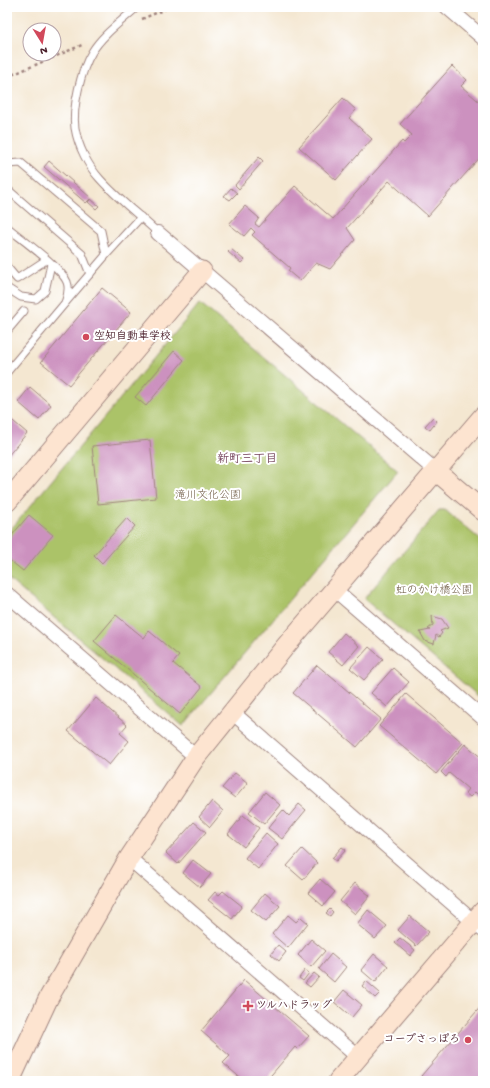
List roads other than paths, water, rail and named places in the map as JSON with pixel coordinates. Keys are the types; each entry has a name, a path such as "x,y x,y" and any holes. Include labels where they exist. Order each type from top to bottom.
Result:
{"street":[{"path":"447,7 483,38"},
{"path":"158,233 483,511"},
{"path":"7,502 202,271"},
{"path":"10,1081 48,999 129,858 196,757 334,589 483,416"},
{"path":"334,589 483,718"},
{"path":"7,594 196,757"},
{"path":"232,712 480,921 338,1081"},
{"path":"129,858 358,1057"}],"lane":[{"path":"137,7 92,52 83,74 76,100 75,128 83,155 99,179 158,233"},
{"path":"7,164 21,163 101,231 106,255"},
{"path":"7,190 82,254 90,274"},
{"path":"8,369 140,217"},
{"path":"7,227 60,272 67,282 69,293 65,304"},
{"path":"7,267 16,279 49,262"},
{"path":"7,288 21,297 36,299 45,291 49,262"},
{"path":"8,326 24,311"}],"place":[{"name":"空知自動車学校","path":"86,337"},
{"name":"ツルハドラッグ","path":"248,1006"},
{"name":"コープさっぽろ","path":"468,1040"}],"district":[{"name":"新町三丁目","path":"247,460"}],"park label":[{"name":"滝川文化公園","path":"208,496"},
{"name":"虹のかけ橋公園","path":"434,591"}]}
